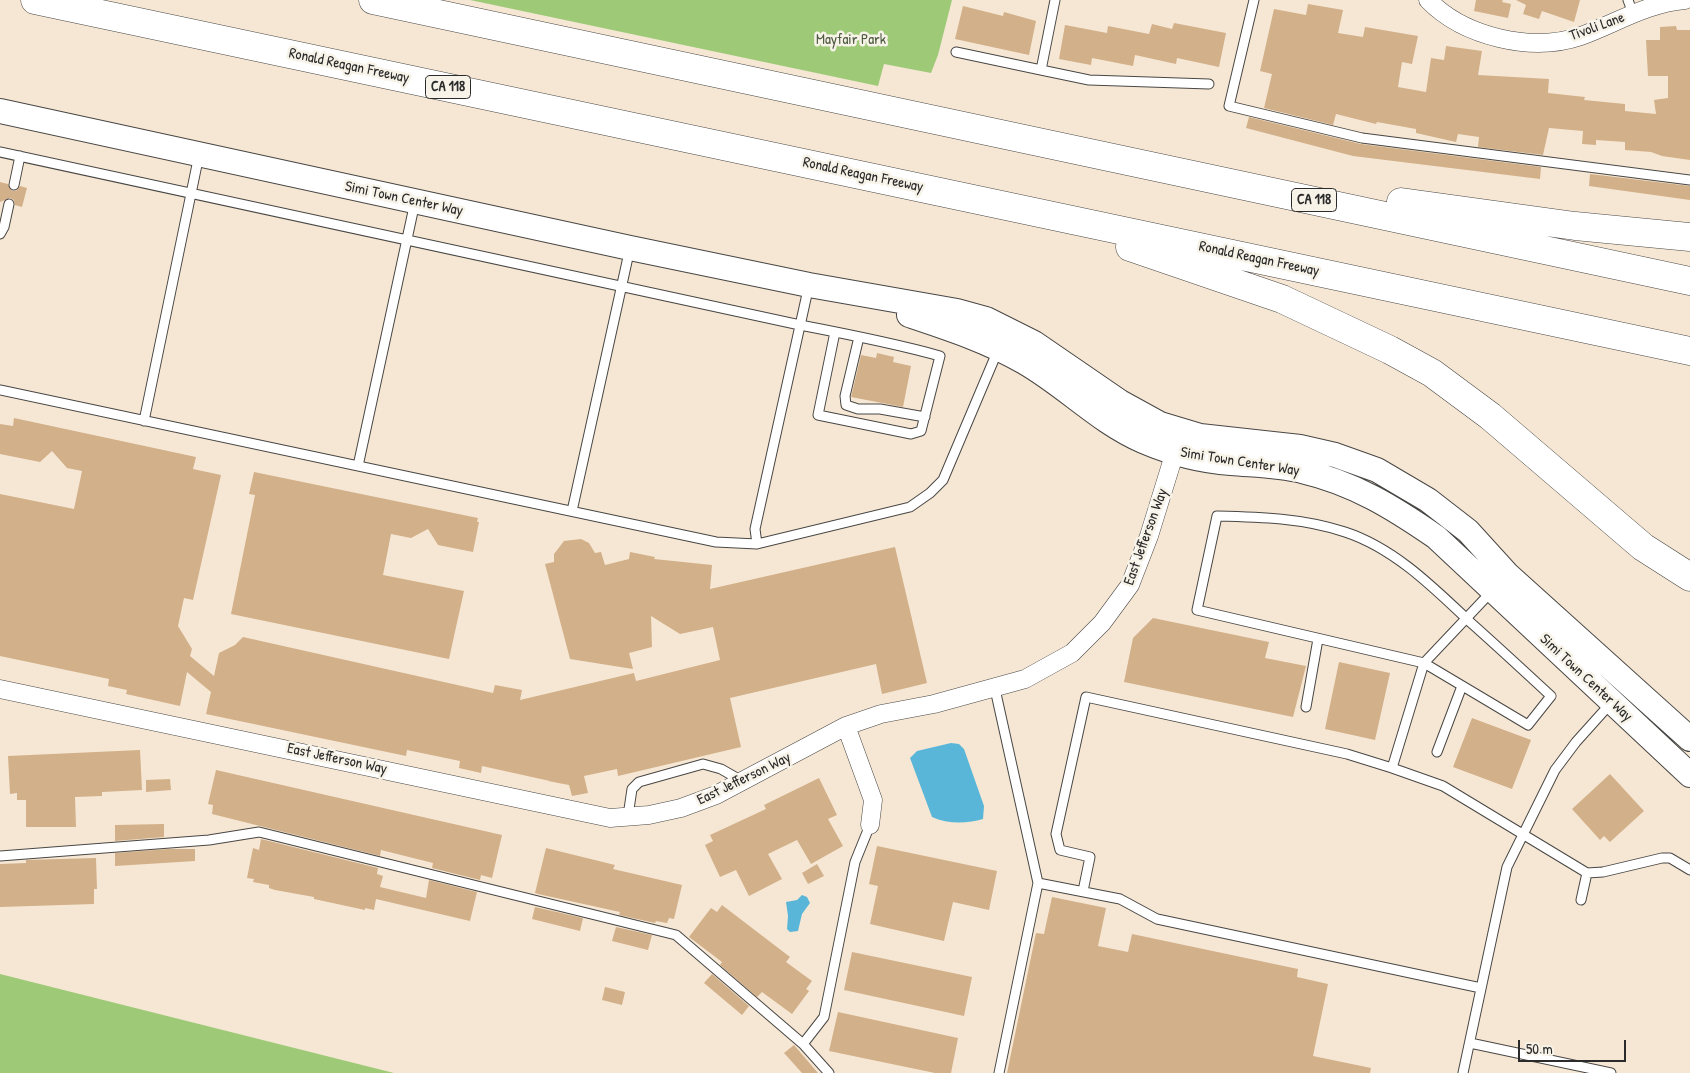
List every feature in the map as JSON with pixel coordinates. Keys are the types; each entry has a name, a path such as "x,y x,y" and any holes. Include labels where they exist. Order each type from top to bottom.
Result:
{"highway":[{"name":"Ronald Reagan Freeway","path":"35,0 1690,351"},
{"name":"CA 118","path":"373,0 1690,281"},
{"path":"1244,185 1418,204 1575,226 1690,237"},
{"path":"1010,206 1282,299 1432,373 1490,416 1643,547 1690,577"}],"street":[{"name":"Tivoli Lane","path":"1428,0 1459,22 1492,36 1525,42 1551,41 1579,36 1631,7 1685,0"},
{"name":"Simi Town Center Way","path":"0,111 630,248 809,285 957,311 1004,338 1050,379 1104,420 1142,441 1178,442 1195,458 1229,463 1275,466 1303,471 1346,485 1389,504 1500,583 1619,693 1690,775"},
{"name":"East Jefferson Way","path":"0,689 610,818 649,815 681,808 716,795 846,726 881,714 934,704 1025,680 1072,653 1102,623 1130,585 1178,442"},
{"name":"Simi Town Center Way","path":"1619,693 1690,739"},
{"path":"846,726 873,800 870,825"}],"lane":[{"path":"1041,70 1055,0"},
{"path":"1254,0 1229,106 1362,138 1690,180"},
{"path":"956,52 1089,80 1209,84"},
{"path":"0,152 836,332 940,356 921,431 911,434 818,414 836,332"},
{"path":"144,421 199,155"},
{"path":"14,185 20,156"},
{"path":"358,466 416,202"},
{"path":"0,234 4,227 9,204"},
{"path":"572,510 630,248"},
{"path":"757,544 755,529 809,285"},
{"path":"859,337 845,396 846,405 858,409 880,409 925,417"},
{"path":"0,390 716,542 757,544 910,507 930,493 942,480 1004,338"},
{"path":"1217,516 1279,518 1345,532 1391,554 1428,583 1465,617 1551,696 1528,725 1424,663 1197,610 1217,516"},
{"path":"1392,768 1424,663 1465,617 1500,583"},
{"path":"1306,707 1318,638"},
{"path":"1437,752 1462,686"},
{"path":"995,689 1038,883 999,1073"},
{"path":"1463,1073 1507,866 1555,770 1576,742 1619,693"},
{"path":"1083,891 1090,857 1060,850 1056,834 1086,697 1347,754 1392,768 1443,786 1587,873 1602,872 1662,858 1670,858 1690,870"},
{"path":"628,816 632,789 639,782 703,764 721,769 743,781"},
{"path":"803,1044 824,1017 855,862 870,825"},
{"path":"0,856 209,840 259,832 676,935 803,1044 829,1073"},
{"path":"1581,900 1587,873"},
{"path":"1038,883 1120,899 1157,919 1481,988"},
{"path":"1470,1043 1611,1073"}],"green space":[{"name":"Mayfair Park","path":"470,0 952,0 938,55 931,73 884,64 878,86"},
{"path":"0,974 394,1073 0,1073"}],"water":[{"path":"951,743 959,744 964,749 984,806 983,819 957,823 932,817 910,758 917,751"},
{"path":"802,895 807,897 810,903 802,914 798,931 790,932 787,929 786,902 797,900"}],"building":[{"path":"1476,0 1503,0 1502,2 1511,4 1508,18 1474,11"},
{"path":"1516,0 1580,0 1574,22 1542,11 1539,19 1523,14 1526,5"},
{"path":"1308,4 1343,10 1338,33 1363,37 1365,27 1418,36 1412,64 1402,62 1398,87 1426,92 1431,58 1444,60 1446,46 1482,51 1478,75 1549,79 1548,93 1585,97 1584,100 1625,104 1625,111 1656,114 1654,100 1668,98 1668,76 1648,76 1646,40 1660,40 1660,27 1676,26 1677,30 1690,30 1690,160 1662,156 1651,152 1625,150 1625,142 1596,140 1596,145 1582,144 1583,131 1549,128 1543,155 1478,147 1479,137 1458,134 1456,142 1416,133 1416,129 1377,122 1376,124 1336,114 1333,125 1264,108 1272,74 1260,71 1274,9 1306,15"},
{"path":"963,6 1003,16 1004,12 1036,21 1029,55 955,39"},
{"path":"1174,23 1226,33 1219,67 1177,58 1176,64 1135,55 1133,66 1092,58 1091,65 1059,59 1065,25 1107,33 1108,26 1149,34 1152,24 1172,29"},
{"path":"1249,117 1361,144 1541,167 1540,179 1353,156 1246,128"},
{"path":"1590,174 1690,186 1690,200 1589,186"},
{"path":"0,182 8,184 12,191 16,191 20,186 27,188 22,207 15,205 14,200 10,198 0,202"},
{"path":"877,353 894,357 893,362 911,366 903,407 851,397 861,355 876,358"},
{"path":"14,418 196,457 193,469 221,475 193,600 184,598 178,626 192,649 190,656 214,676 219,653 235,645 243,637 493,693 495,685 522,690 520,700 634,673 636,681 720,660 713,627 680,634 651,616 652,647 629,653 633,669 570,659 545,564 554,562 554,554 564,541 581,539 589,543 595,553 601,552 605,565 629,559 630,552 655,557 654,559 712,565 710,589 895,547 927,683 882,694 876,664 730,698 741,747 618,776 617,769 584,776 588,793 572,796 569,785 482,766 481,773 459,768 460,761 407,750 406,756 206,714 211,692 187,672 180,706 126,694 127,690 108,686 109,679 0,656 0,494 74,509 82,471 67,468 52,451 40,462 0,454 0,424 13,426"},
{"path":"254,472 478,518 477,522 479,522 473,552 438,545 428,529 411,538 391,534 383,575 464,591 449,659 231,614 255,495 249,494"},
{"path":"1153,618 1269,642 1265,658 1306,666 1293,717 1124,682 1133,638"},
{"path":"1339,662 1390,673 1375,740 1325,729"},
{"path":"1472,718 1531,740 1512,789 1453,767"},
{"path":"140,750 142,790 102,792 102,796 75,797 76,827 26,827 26,800 17,800 17,793 10,794 8,756"},
{"path":"216,770 502,835 492,878 481,875 480,880 432,868 433,863 381,850 380,856 212,814 213,805 208,804"},
{"path":"1610,774 1644,811 1610,842 1604,836 1600,840 1572,809"},
{"path":"819,778 837,815 828,819 843,846 811,864 797,840 768,854 782,879 749,896 736,870 720,877 705,845 713,841 710,835 766,809 764,805"},
{"path":"170,779 171,790 146,792 146,780"},
{"path":"164,824 164,837 115,841 115,825"},
{"path":"261,839 378,868 377,874 383,876 380,887 426,898 429,880 477,892 470,921 376,899 374,910 365,908 365,910 314,899 314,897 275,890 269,888 269,885 253,882 254,879 247,878 253,848 259,850"},
{"path":"877,846 997,871 989,910 953,902 944,941 870,924 878,886 869,884"},
{"path":"546,848 615,865 613,869 682,885 674,919 669,918 667,923 656,921 655,923 619,915 620,912 535,893"},
{"path":"195,849 195,861 115,866 115,853"},
{"path":"96,858 97,889 94,889 94,904 0,907 0,864 26,863 26,860"},
{"path":"817,864 824,876 808,884 802,873"},
{"path":"1052,897 1106,908 1098,946 1128,952 1132,934 1298,969 1297,977 1328,984 1313,1056 1371,1068 1370,1073 1007,1073 1036,933 1044,934"},
{"path":"722,905 790,957 786,962 812,981 806,989 809,991 792,1014 762,992 757,997 720,965 722,962 689,937 711,908 717,912"},
{"path":"535,907 583,918 580,931 532,919"},
{"path":"616,927 652,935 648,950 612,941"},
{"path":"852,952 972,977 964,1016 844,990"},
{"path":"712,974 749,1006 742,1015 704,983"},
{"path":"605,987 625,992 622,1005 602,1000"},
{"path":"838,1012 958,1038 951,1073 935,1073 829,1051"},
{"path":"794,1045 818,1073 802,1073 784,1053"}]}
